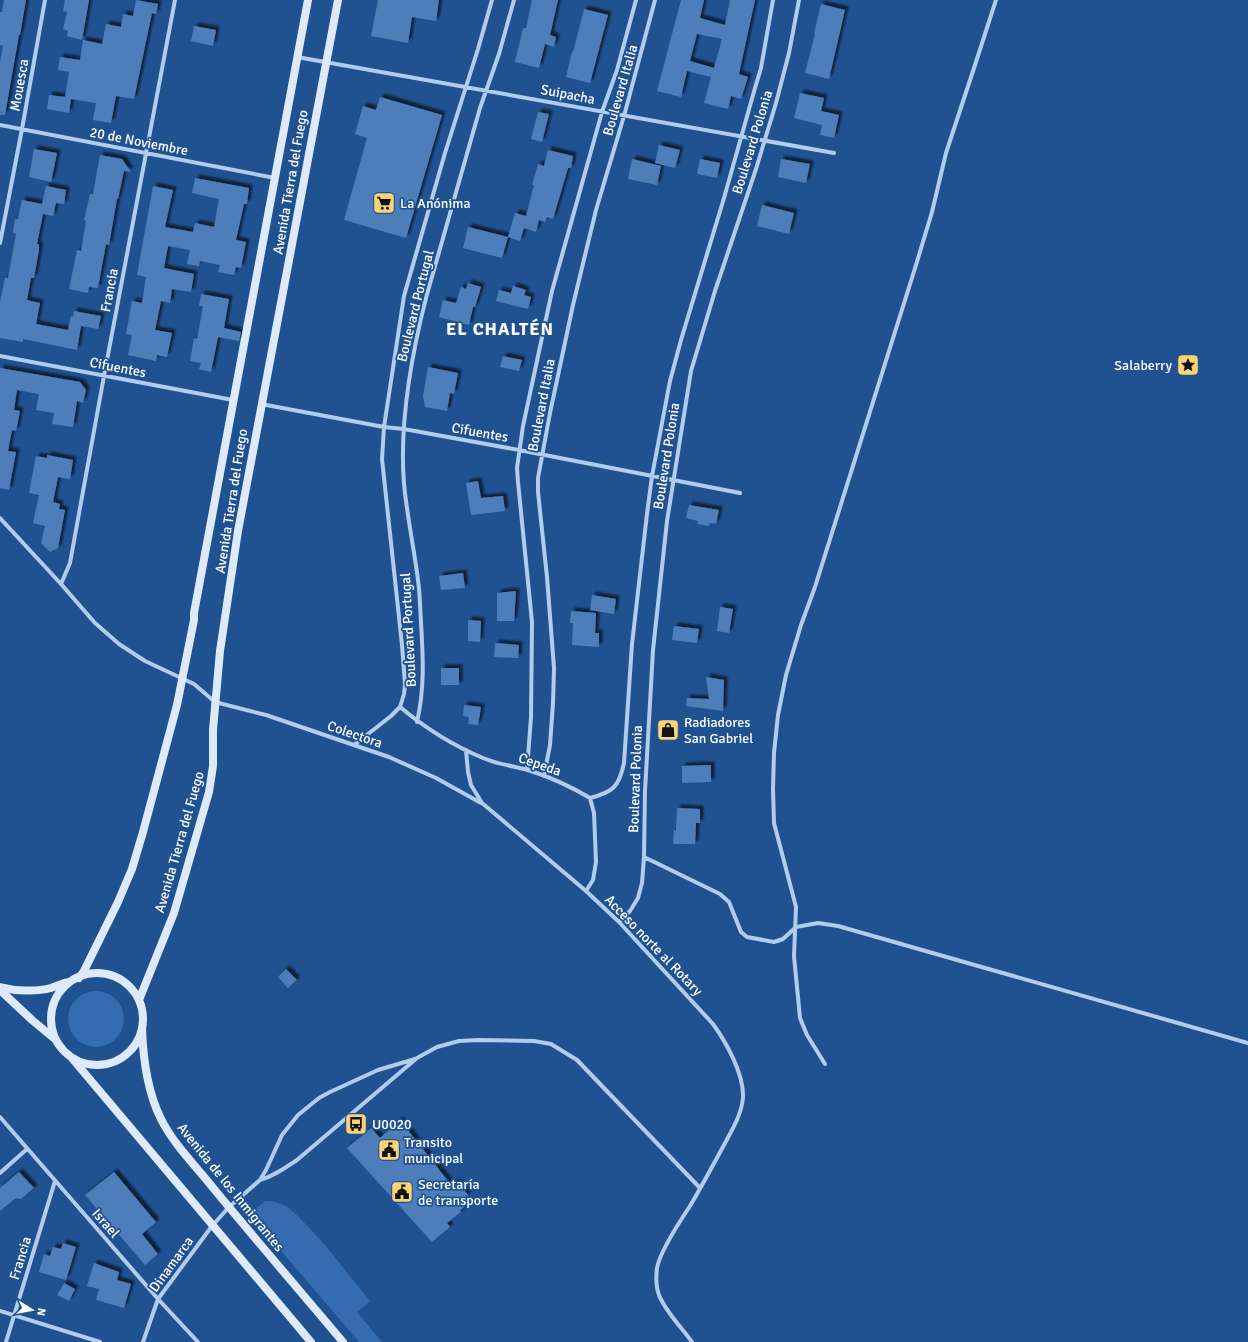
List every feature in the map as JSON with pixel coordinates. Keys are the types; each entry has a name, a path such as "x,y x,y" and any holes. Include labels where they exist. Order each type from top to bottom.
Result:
{"street":[{"name":"Mouesca","path":"0,243 45,0"},
{"name":"Francia","path":"61,584 70,563 175,0"},
{"name":"Avenida Tierra del Fuego","path":"76,979 84,971 118,902 132,869 153,799 177,705 308,0"},
{"name":"Avenida Tierra del Fuego","path":"139,1000 174,913 209,792 213,766 215,702 220,651 238,531 338,0"},
{"name":"Boulevard Portugal","path":"400,707 405,684 396,580 382,459 384,427 404,296 445,153 467,86 492,0"},
{"name":"Boulevard Portugal","path":"418,722 422,701 423,654 419,582 404,483 404,429 411,365 419,324 480,108 499,54 514,0"},
{"name":"Boulevard Italia","path":"527,770 531,717 532,622 517,468 538,353 552,291 602,112 618,70 636,0"},
{"name":"Boulevard Italia","path":"544,776 550,745 554,668 538,478 573,305 596,210 624,116 655,0"},
{"name":"Boulevard Polonia","path":"590,798 601,795 613,789 621,778 624,763 632,644 652,476 670,381 761,68 773,0"},
{"name":"Boulevard Polonia","path":"618,922 630,911 638,898 642,883 645,791 653,650 667,521 693,365 715,291 765,141 789,52 799,0"},
{"path":"825,1064 807,1035 800,1018 794,956 796,907 774,823 774,753 778,715 786,675 801,625 815,587 916,266 932,212 946,153 996,0"},
{"name":"Suipacha","path":"297,57 467,86 602,112 834,153"},
{"name":"20 de Noviembre","path":"0,125 275,178"},
{"name":"Cifuentes","path":"0,356 233,400"},
{"name":"Cifuentes","path":"261,404 520,450 740,493"},
{"path":"0,518 95,623 119,644 145,661 194,684 215,702"},
{"name":"Colectora","path":"215,702 266,715 390,757 436,778 482,803"},
{"path":"354,745 391,716 400,707"},
{"name":"Cepeda","path":"400,707 418,722 484,759 544,776 572,787 590,798"},
{"name":"Acceso norte al Rotary","path":"466,750 471,786 482,803 586,891 618,922 713,1024 724,1039 734,1060 743,1096 740,1112 700,1188 672,1236 657,1267 656,1283 659,1295 666,1308 692,1342"},
{"path":"586,891 593,880 596,862 594,813 590,798"},
{"path":"644,856 720,894 729,902 741,932 747,936 774,942 783,939 796,927 818,923 838,926 1248,1043"},
{"path":"0,988 38,990 50,988 94,974 113,976 129,986 139,1000 143,1019 142,1028 136,1044 128,1054 107,1064 95,1065 84,1063 71,1057"},
{"path":"57,1042 52,1025 54,1004 65,987 76,979"},
{"path":"0,988 71,1057 311,1342"},
{"name":"Avenida de los Inmigrantes","path":"142,1028 142,1047 146,1073 155,1105 162,1121 181,1149 343,1342"},
{"path":"260,1180 268,1178 296,1160 417,1058 437,1047 459,1041 534,1040 550,1044 577,1060 700,1188"},
{"path":"260,1180 282,1135 293,1120 319,1098 378,1070 417,1058"},
{"name":"Israel","path":"0,1117 198,1342"},
{"path":"0,1173 27,1149"},
{"name":"Dinamarca","path":"143,1342 158,1298 212,1226 229,1207 260,1180"},
{"name":"Francia","path":"6,1342 55,1181"},
{"path":"0,1311 100,1342"}],"shaded area":[{"path":"96,991 107,993 116,999 122,1008 124,1019 122,1030 116,1039 107,1045 96,1047 85,1045 76,1039 70,1030 68,1019 70,1008 76,999 85,993"},
{"path":"265,1201 272,1201 286,1206 299,1217 325,1245 370,1301 357,1312 382,1342 359,1342 253,1218 252,1215 254,1210"}],"building":[{"path":"4,0 26,0 5,115 0,115 0,62 3,46 0,45 0,12 2,12"},
{"path":"65,0 89,0 82,40 67,36 68,31 63,29 67,12 63,11"},
{"path":"136,0 158,4 156,14 152,13 134,99 116,96 111,123 93,120 96,103 71,99 69,113 47,109 49,95 65,97 69,72 58,70 60,57 80,60 83,40 102,44 106,24 121,27 123,14 133,16"},
{"path":"378,0 439,0 436,21 412,17 408,43 371,36"},
{"path":"532,0 558,0 550,35 556,37 554,47 545,44 539,68 515,62 523,28 526,28"},
{"path":"681,0 704,0 700,18 725,25 730,0 755,0 739,74 748,77 741,99 731,96 728,109 704,103 711,77 687,71 681,97 657,91","holes":["697,34 722,39 714,68 690,61"]},
{"path":"821,4 845,10 829,79 805,73"},
{"path":"584,9 608,15 590,83 566,77"},
{"path":"194,26 216,30 213,46 191,41"},
{"path":"800,93 824,98 821,111 839,115 834,138 820,135 822,125 794,118"},
{"path":"380,97 442,115 406,238 344,220 367,138 355,134 363,106 376,110"},
{"path":"538,112 549,114 542,142 531,139"},
{"path":"659,145 680,150 675,168 655,163"},
{"path":"34,149 57,153 51,182 29,177"},
{"path":"548,150 573,156 571,168 568,168 553,219 547,217 545,222 539,220 536,232 524,228 520,241 508,237 515,213 526,216 538,164 544,166"},
{"path":"100,155 122,159 131,172 124,171 117,199 109,245 106,244 98,288 89,287 88,293 69,289 77,250 81,251 86,221 84,220 90,194 93,194"},
{"path":"632,159 661,166 657,185 628,179"},
{"path":"700,159 720,163 717,178 697,174"},
{"path":"781,159 810,164 806,183 778,177"},
{"path":"195,178 249,188 247,204 244,204 236,240 246,242 241,268 236,267 234,275 218,272 220,265 200,261 199,266 187,264 190,250 168,246 164,268 194,274 191,292 172,289 170,303 161,301 155,330 172,333 167,357 157,355 156,361 128,355 132,335 126,334 132,301 142,303 146,277 137,275 153,186 173,190 165,227 193,232 195,223 214,227 219,199 192,193"},
{"path":"46,186 66,190 64,204 56,203 53,216 43,214 37,244 39,244 39,250 34,278 31,278 27,300 40,303 36,324 68,330 71,316 73,317 74,311 101,316 98,329 81,326 77,350 23,339 23,342 0,338 0,302 5,278 8,278 16,234 13,233 15,219 18,219 22,200 42,204"},
{"path":"762,205 794,213 789,234 757,226"},
{"path":"468,227 508,237 502,258 463,248"},
{"path":"468,283 481,287 475,307 473,307 469,325 439,317 443,300 456,303 461,287 466,289"},
{"path":"513,286 526,290 524,295 531,297 528,309 496,301 499,290 511,293"},
{"path":"201,294 229,299 224,328 241,332 239,341 218,337 211,372 199,369 201,363 190,361 194,338 197,339 203,306 199,306"},
{"path":"503,356 522,360 519,371 500,367"},
{"path":"428,367 458,373 454,394 450,393 447,411 425,407 423,396"},
{"path":"0,368 80,382 86,390 83,403 77,401 73,427 52,424 54,413 36,410 39,394 17,390 14,410 20,411 16,431 12,430 8,451 16,452 9,490 0,488"},
{"path":"47,455 73,460 70,479 58,477 53,502 60,504 59,509 65,510 58,548 50,552 41,543 45,526 33,523 39,495 29,493 36,456 47,458"},
{"path":"478,481 481,498 503,496 505,511 471,515 466,483"},
{"path":"689,505 719,510 716,524 710,523 709,526 697,524 698,521 686,518"},
{"path":"463,573 465,588 441,590 439,576"},
{"path":"516,591 514,621 497,621 497,593"},
{"path":"592,595 616,599 614,614 590,610"},
{"path":"720,607 733,609 729,633 717,631"},
{"path":"571,611 596,613 595,633 599,633 599,647 572,645 573,623 570,623"},
{"path":"468,620 481,621 480,642 468,641"},
{"path":"674,626 699,629 697,643 672,640"},
{"path":"495,643 519,645 518,658 494,657"},
{"path":"441,668 459,668 459,685 441,685"},
{"path":"706,677 724,680 723,711 686,706 687,698 709,699"},
{"path":"464,705 481,707 478,725 468,724 469,717 463,716"},
{"path":"711,765 711,782 682,783 682,766"},
{"path":"677,808 700,809 700,823 696,823 695,844 673,844 674,830 676,831"},
{"path":"286,969 297,980 288,988 278,977"},
{"path":"400,1120 452,1186 457,1182 468,1195 460,1201 464,1207 460,1211 461,1212 447,1223 450,1227 432,1242 347,1148 371,1128 380,1138"},
{"path":"19,1172 34,1188 21,1199 16,1198 0,1211 0,1188"},
{"path":"114,1172 156,1222 142,1234 158,1254 145,1265 85,1195"},
{"path":"63,1243 76,1247 66,1280 39,1272 44,1254 50,1256 53,1247 61,1249"},
{"path":"94,1263 119,1272 117,1280 131,1284 124,1308 96,1300 99,1289 87,1286"},
{"path":"64,1283 75,1289 69,1301 57,1295"}],"place":[{"name":"La Anónima","path":"384,203"},
{"name":"Salaberry","path":"1188,365"},
{"name":"Radiadores San Gabriel","path":"668,730"},
{"name":"U0020","path":"356,1124"},
{"name":"Transito municipal","path":"389,1150"},
{"name":"Secretaría de transporte","path":"402,1192"}],"district":[{"name":"EL CHALTÉN","path":"500,329"}]}
